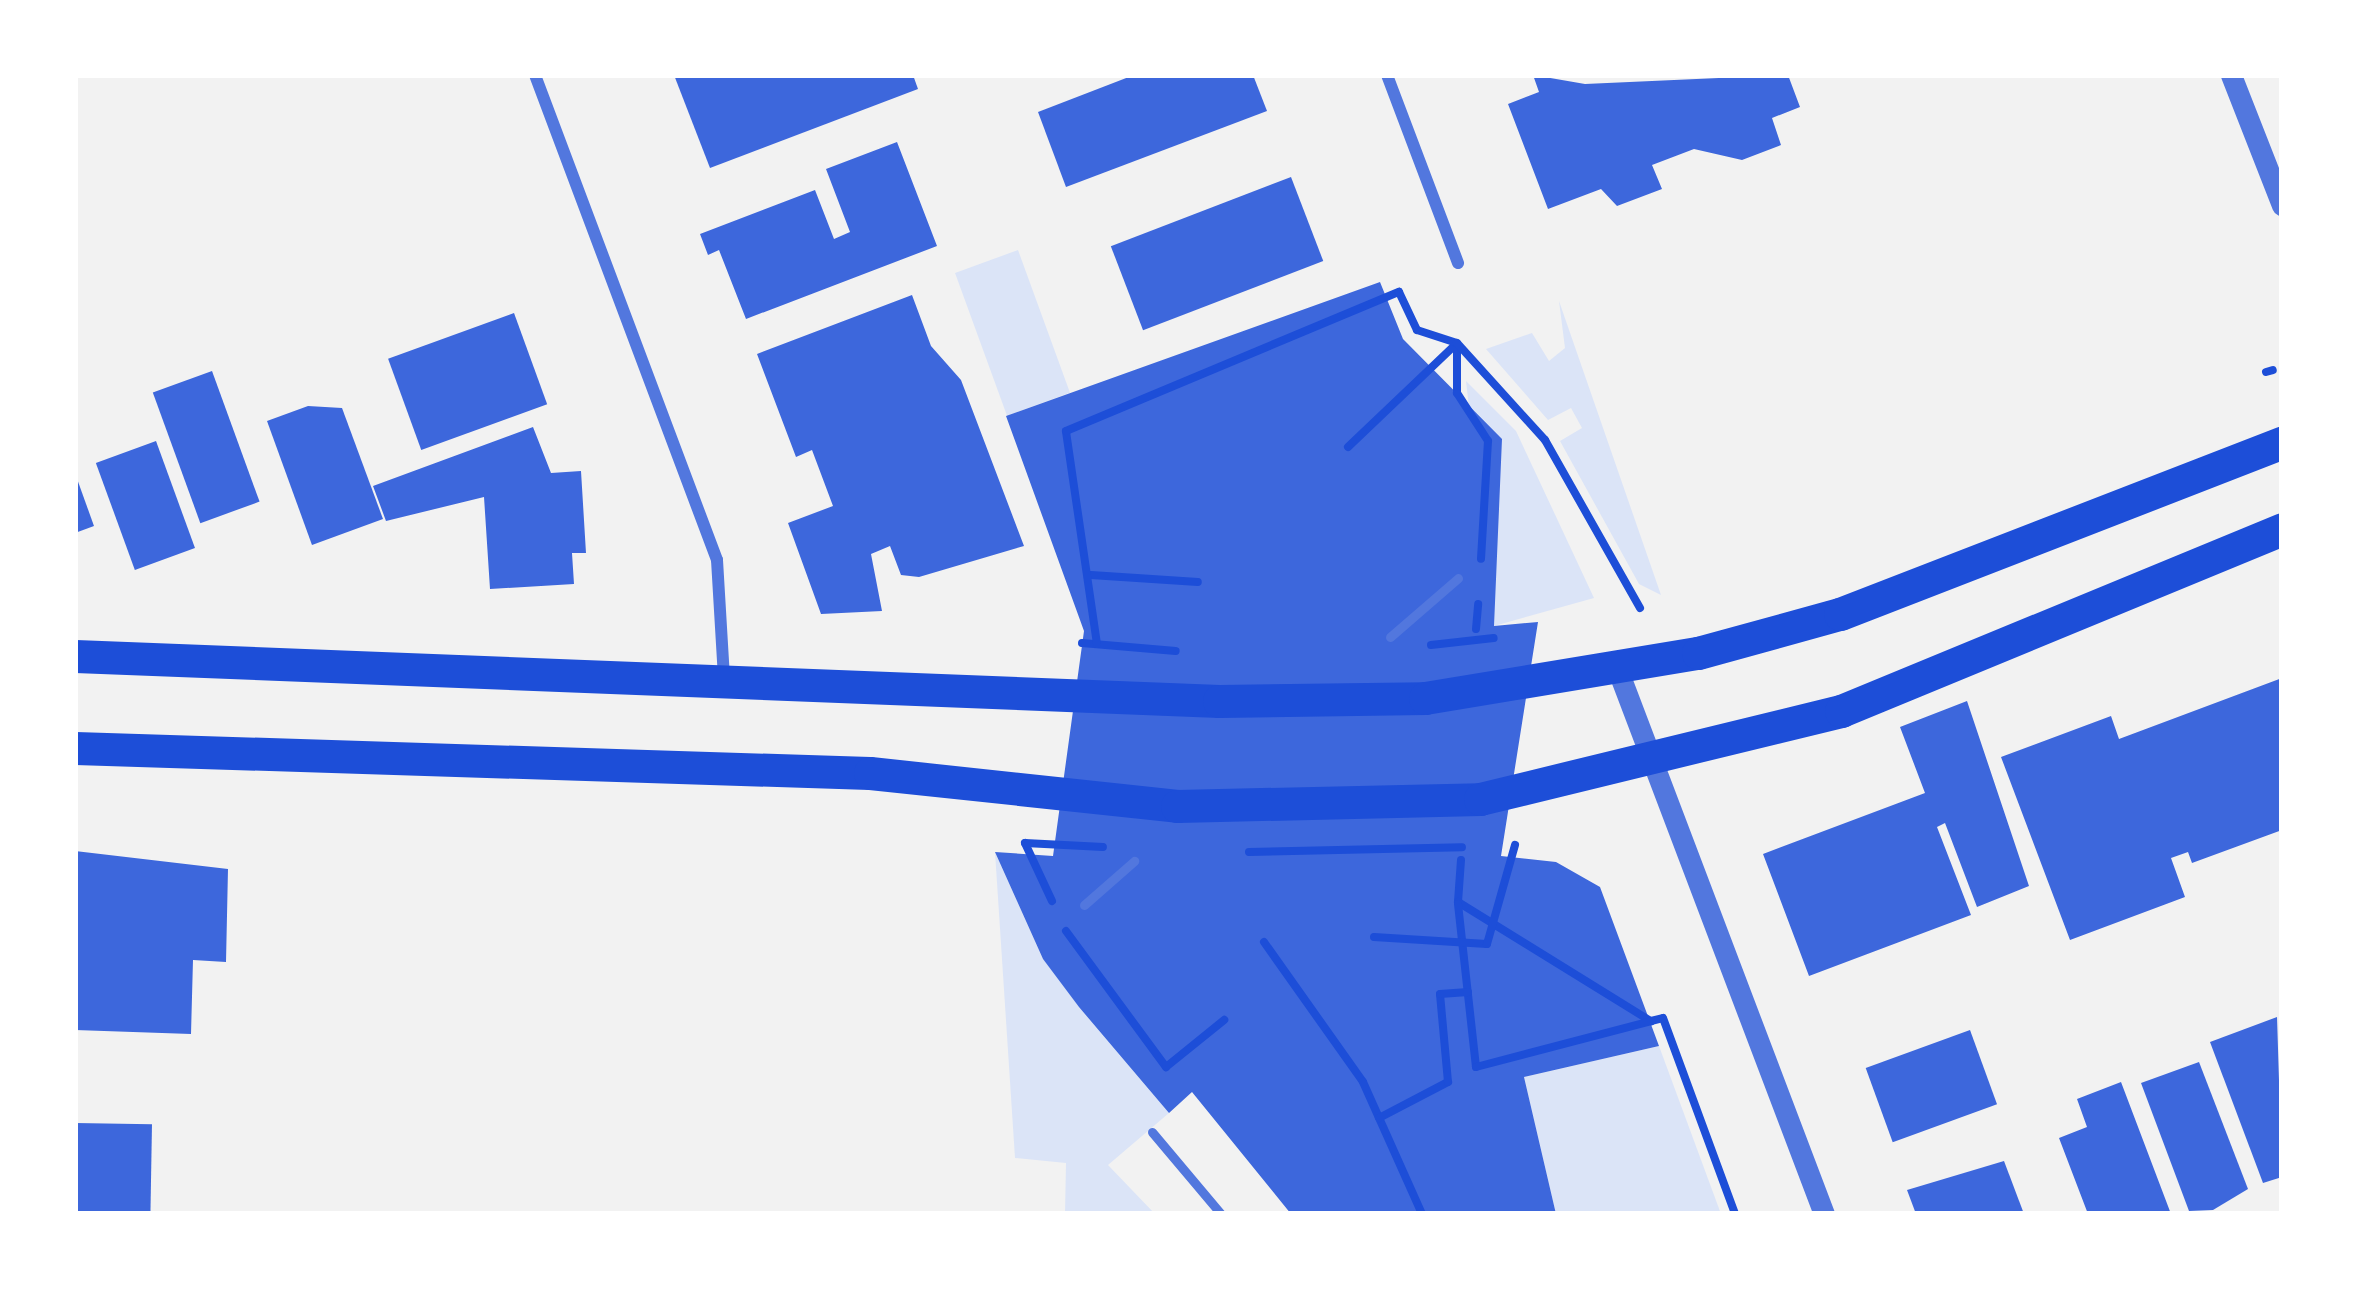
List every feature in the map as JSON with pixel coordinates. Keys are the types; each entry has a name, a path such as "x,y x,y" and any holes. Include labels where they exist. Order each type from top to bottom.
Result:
{"highway":[{"path":"75,656 1353,701 1529,683 1617,668 1840,614 2282,443"},
{"path":"75,748 870,773 1061,797 1287,809 1511,794 1651,766 1912,685 2282,529"}],"street":[{"path":"535,75 717,560 724,679"},
{"path":"1388,75 1458,262"},
{"path":"2231,75 2282,205"},
{"path":"1617,668 1824,1214"}],"lane":[{"path":"1390,637 1458,578"},
{"path":"1084,905 1134,861"},
{"path":"1152,1132 1222,1214"}],"path":[{"path":"1097,644 1091,575 1066,431 1399,292 1417,329 1457,343 1545,440 1640,608"},
{"path":"1348,447 1457,343"},
{"path":"1457,343 1457,393 1489,441 1476,629"},
{"path":"1091,575 1198,582"},
{"path":"1420,646 1514,636"},
{"path":"1082,643 1185,652"},
{"path":"1054,845 1025,844 1082,964 1166,1067 1224,1020"},
{"path":"1374,937 1487,944 1515,845"},
{"path":"1461,860 1458,902 1476,1067 1663,1018 1735,1214"},
{"path":"1458,902 1651,1022"},
{"path":"1264,942 1379,1118 1422,1214"},
{"path":"1379,1118 1448,1082 1440,994 1468,992"}],"shaded area":[{"path":"1018,250 1070,393 1007,416 955,273"},
{"path":"1559,301 1661,595 1639,584 1560,441 1582,428 1571,408 1548,420 1486,349 1532,333 1549,361 1565,348"},
{"path":"1466,381 1516,431 1594,598 1494,626"},
{"path":"995,852 1043,959 1169,1113 1108,1165 1155,1214 1065,1214 1066,1163 1015,1158"},
{"path":"1659,1046 1721,1214 1556,1214 1524,1077"}],"building":[{"path":"674,75 913,75 918,89 710,168"},
{"path":"1134,75 1253,75 1267,111 1066,187 1038,112"},
{"path":"1533,75 1585,84 1788,75 1800,107 1772,118 1781,145 1742,160 1694,149 1652,165 1662,189 1617,206 1601,189 1548,209 1508,104 1539,92"},
{"path":"897,142 937,246 746,319 719,250 708,255 700,234 815,190 834,239 850,232 826,169"},
{"path":"1291,177 1323,261 1143,330 1111,246"},
{"path":"1380,282 1403,339 1502,439 1494,626 1538,622 1501,856 1556,862 1600,887 1659,1046 1524,1077 1556,1214 1291,1214 1192,1092 1169,1113 1079,1007 1043,959 995,852 1053,856 1084,631 1006,416"},
{"path":"912,295 931,346 961,380 1024,546 919,577 901,575 890,546 871,554 882,611 821,614 788,523 833,506 812,450 796,457 757,354"},
{"path":"514,313 547,404 421,450 388,359"},
{"path":"212,371 260,502 200,523 153,393"},
{"path":"308,406 342,408 383,519 312,545 267,421"},
{"path":"533,427 551,473 581,471 586,553 572,553 574,584 490,589 484,497 386,521 373,486"},
{"path":"156,441 195,548 135,570 96,463"},
{"path":"75,477 94,526 75,533"},
{"path":"2282,678 2282,830 2192,863 2188,852 2171,858 2185,897 2070,940 2001,757 2111,716 2119,739"},
{"path":"1967,701 2029,886 1977,907 1945,823 1937,827 1971,915 1809,976 1763,854 1925,793 1900,727"},
{"path":"75,851 228,869 226,962 193,960 191,1034 75,1030"},
{"path":"2277,1017 2282,1177 2263,1183 2210,1042"},
{"path":"1970,1030 1997,1104 1893,1142 1866,1068"},
{"path":"2199,1062 2248,1189 2213,1210 2189,1211 2141,1083"},
{"path":"2121,1082 2171,1214 2088,1214 2059,1138 2087,1127 2077,1099"},
{"path":"75,1123 152,1124 150,1214 75,1214"},
{"path":"2004,1161 2024,1214 1916,1214 1907,1190"}]}
